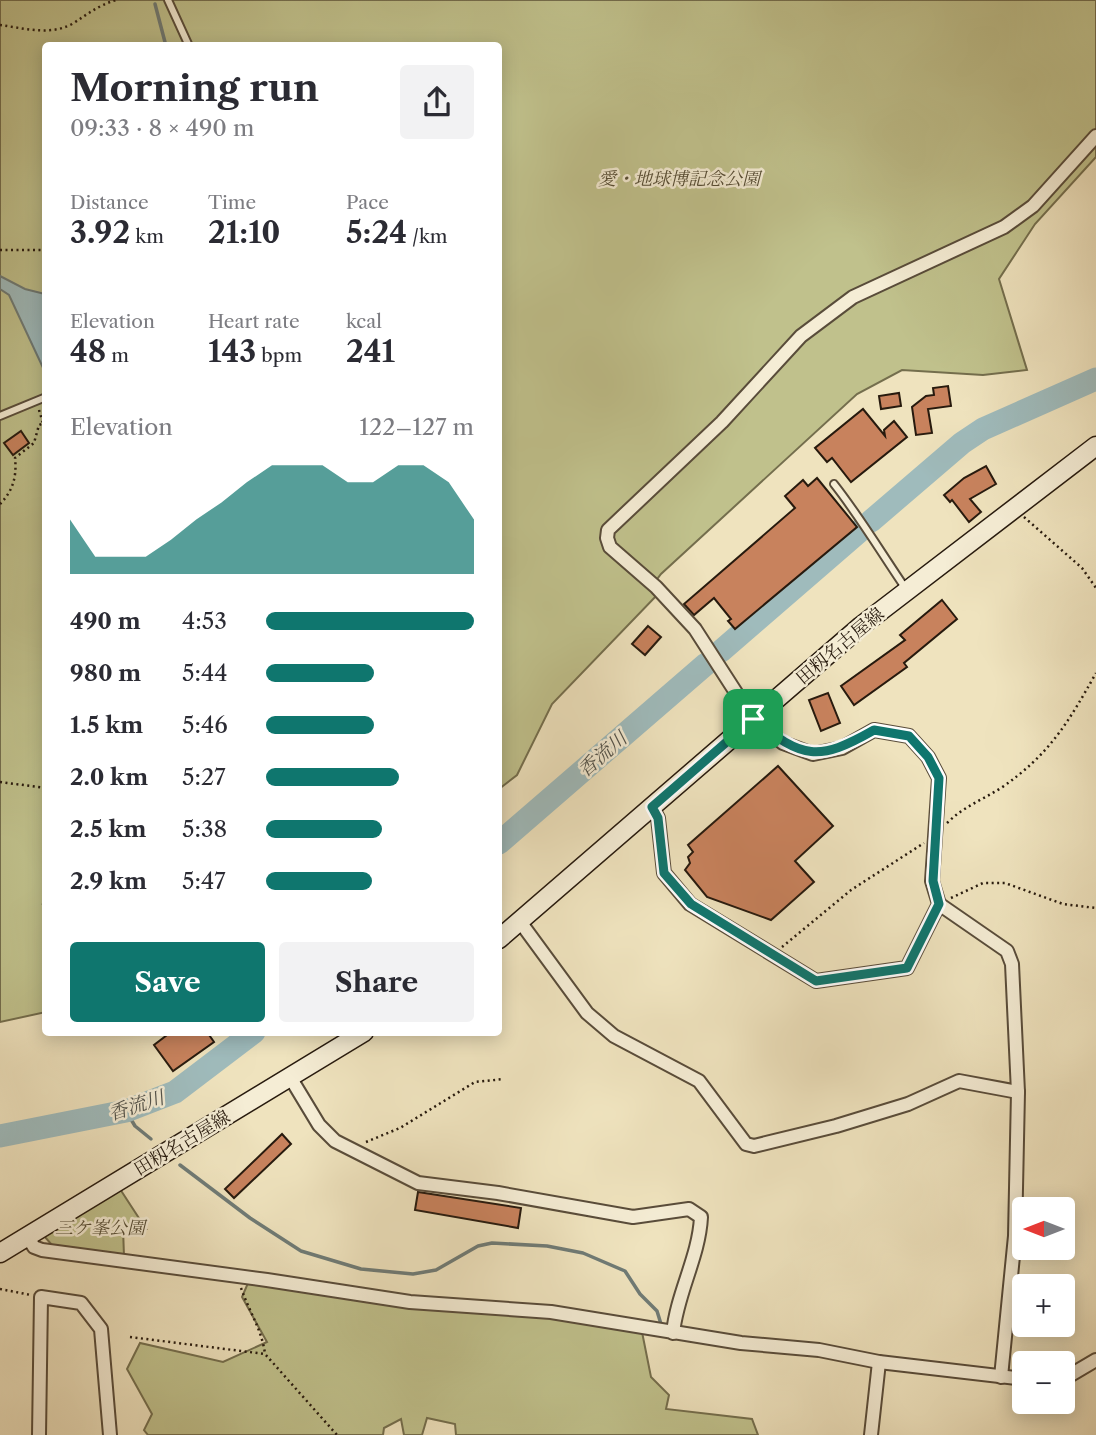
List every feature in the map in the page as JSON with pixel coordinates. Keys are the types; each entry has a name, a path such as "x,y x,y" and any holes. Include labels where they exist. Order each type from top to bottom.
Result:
{"main road":[{"name":"田籾名古屋線","path":"502,937 861,626 1096,446"},
{"name":"田籾名古屋線","path":"0,1253 357,1036"}],"street":[{"path":"1001,1377 1016,1236 1018,1092 1012,964 1007,951 939,904 933,881 939,778 928,757 909,736 874,730 842,748 813,754 783,743 753,719 695,629 656,587 610,547 607,538 608,530 722,422 801,337 853,297 1004,227 1033,206 1096,136"},
{"path":"652,807 658,818 664,873 691,904 816,981 907,968 939,904"},
{"path":"521,923 587,1013 614,1037 699,1082 746,1144 754,1146 836,1126 908,1104 959,1081 1018,1092"},
{"path":"290,1077 319,1125 335,1141 418,1183 498,1193 633,1217 689,1209 701,1217 700,1232 681,1291 673,1333"},
{"path":"27,1236 34,1247 42,1250 410,1302 551,1312 673,1333 819,1350 879,1362 1012,1378"},
{"path":"39,1435 41,1297 81,1303 101,1329 110,1435"},
{"path":"1075,1372 1096,1360"},
{"path":"871,1435 879,1362"}],"lane":[{"path":"168,0 187,42"},
{"path":"0,416 42,398"},
{"path":"834,484 907,591"}],"path":[{"path":"0,25 36,30 57,29 72,24 90,10 116,0"},
{"path":"0,250 42,250"},
{"path":"36,400 42,417"},
{"path":"0,504 12,487 16,473 15,458 34,443 39,425 42,424"},
{"path":"1015,508 1082,568 1096,588"},
{"path":"772,955 851,890 936,836 958,812 1000,788 1030,765 1059,737 1096,673"},
{"path":"0,782 42,787"},
{"path":"939,904 983,883 1005,883 1063,904 1096,908"},
{"path":"357,1150 359,1146 400,1128 475,1082 504,1079"},
{"path":"239,1276 246,1306 258,1326 265,1354 337,1435"},
{"path":"0,1289 41,1297"},
{"path":"130,1338 265,1354"}],"green space":[{"name":"愛・地球博記念公園","path":"0,0 1096,0 1096,157 1035,224 999,279 1027,370 983,375 902,370 857,394 661,574 652,586 659,593 552,704 517,775 502,787 502,42 42,42 42,1013 0,1022"},
{"name":"三ケ峯公園","path":"120,1189 146,1229 123,1228 124,1256 52,1245 44,1236"},
{"path":"248,1283 549,1317 642,1332 651,1377 669,1395 666,1409 752,1419 758,1435 456,1435 455,1424 427,1418 422,1435 404,1435 401,1419 384,1428 383,1435 148,1435 144,1430 152,1414 127,1369 140,1343 223,1362 267,1342 242,1297"}],"water":[{"path":"0,276 25,289 42,293 42,366 9,295 0,289"}],"building":[{"path":"948,386 951,406 928,409 932,433 916,435 912,407 926,396 934,395 933,388"},
{"path":"899,393 901,406 881,409 879,396"},
{"path":"863,409 885,436 884,430 894,421 907,437 851,482 832,458 827,462 815,448"},
{"path":"21,431 29,443 13,455 4,443"},
{"path":"986,466 996,484 970,499 981,512 969,522 952,500 950,502 944,495 964,478"},
{"path":"817,478 857,527 735,629 728,621 731,619 714,598 694,615 684,604 795,508 785,496 803,480 808,486"},
{"path":"942,600 957,619 904,663 907,667 854,705 841,686 905,640 900,635"},
{"path":"648,626 661,637 645,655 632,644"},
{"path":"828,693 840,723 821,731 809,700"},
{"path":"778,766 833,826 795,861 814,882 771,920 707,897 685,870 690,863 688,857 693,852 688,845"},
{"path":"166,1036 210,1036 214,1042 173,1071 154,1045"},
{"path":"282,1134 291,1144 234,1198 225,1189"},
{"path":"418,1192 521,1208 518,1228 415,1210"}],"waterway":[{"path":"155,4 165,42"},
{"name":"香流川","path":"871,521 962,443 983,429 1096,379"},
{"name":"香流川","path":"721,651 862,529"},
{"name":"香流川","path":"502,840 706,664"},
{"name":"香流川","path":"0,1136 126,1111 175,1092 249,1036"},
{"path":"126,1111 135,1126 151,1139"},
{"path":"180,1165 250,1218 301,1251 361,1269 413,1274 436,1270 478,1246 492,1243 547,1246 583,1253 625,1271 640,1294 657,1311 661,1324"}],"route":[{"path":"753,719 783,743 813,754 842,748 874,730 909,736 928,757 939,778 933,881 939,904 907,968 816,981 691,904 664,873 658,818 652,807 753,719"}]}
